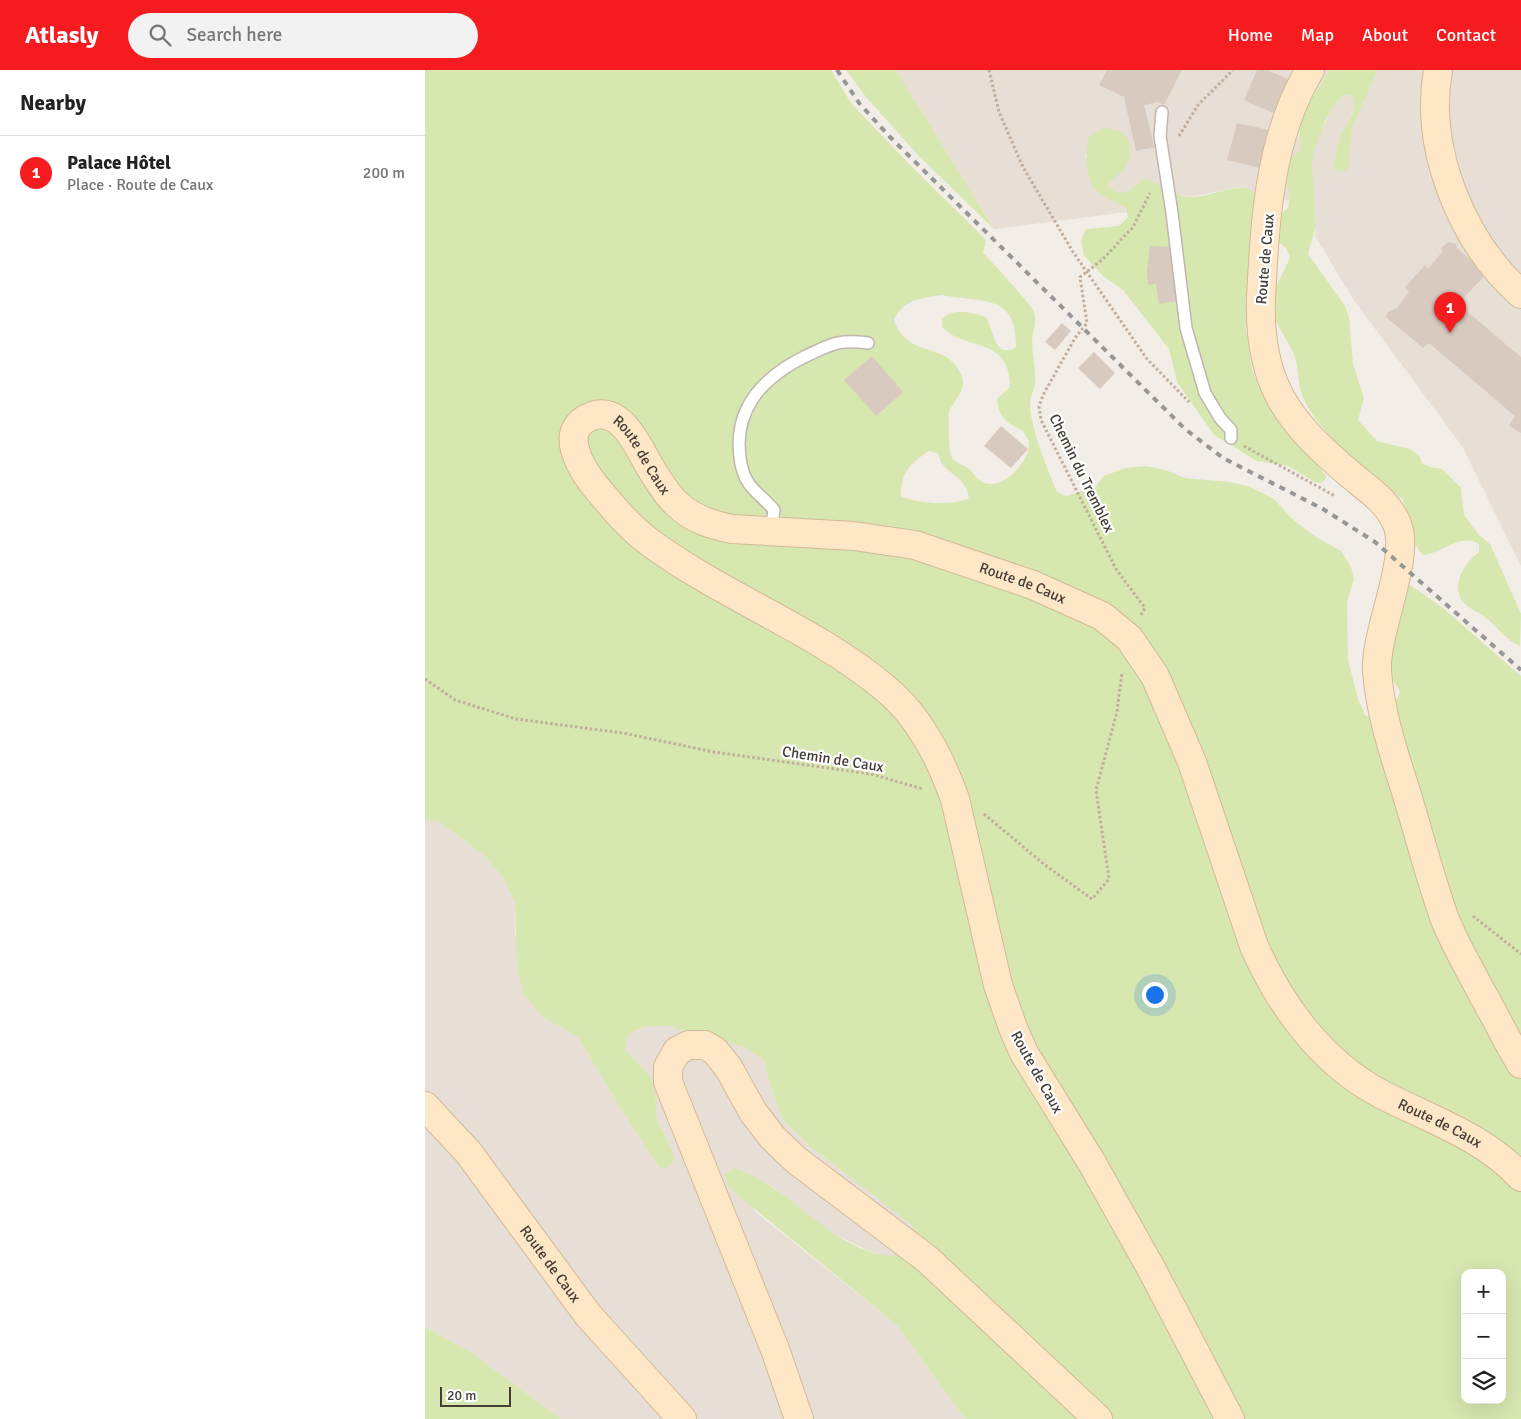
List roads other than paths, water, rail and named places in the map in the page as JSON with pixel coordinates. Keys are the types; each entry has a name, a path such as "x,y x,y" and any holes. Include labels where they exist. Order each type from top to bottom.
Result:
{"street":[{"name":"Route de Caux","path":"1310,70 1288,114 1274,166 1263,261 1260,318 1262,342 1269,374 1285,407 1318,445 1371,490 1393,516 1400,537 1396,572 1377,660 1380,695 1387,727 1445,918 1459,951 1521,1064"},
{"path":"1438,70 1435,114 1441,153 1450,183 1469,229 1482,250 1508,283 1521,294"},
{"name":"Route de Caux","path":"1230,1419 1148,1262 1092,1163 1039,1079 1013,1028 998,985 955,799 945,772 916,722 888,690 813,640 740,600 665,552 630,526 580,466 574,450 574,434 577,426 594,416 603,414 615,419 633,435 666,492 678,506 695,518 713,525 732,529 886,540 948,555 1081,604 1102,616 1129,638 1155,676 1192,762 1254,946 1282,999 1303,1028 1332,1060 1354,1078 1467,1136 1493,1153 1521,1177"},
{"path":"799,1419 776,1352 667,1082 668,1067 677,1051 689,1045 705,1045 715,1051 728,1067 753,1112 773,1138 796,1160 927,1259 1098,1419"},
{"name":"Route de Caux","path":"425,1106 468,1152 588,1315 682,1419"}],"lane":[{"path":"1162,112 1160,136 1173,213 1185,328 1205,393 1220,418 1231,430 1231,438"},
{"path":"771,531 774,510 751,488 741,465 742,423 748,406 758,389 776,373 802,358 846,340 868,343"}],"railway":[{"path":"837,70 859,103 889,136 1185,429 1223,458 1323,509 1375,542 1521,670"}],"place":[{"name":"Palace Hôtel","path":"1450,333"}]}
